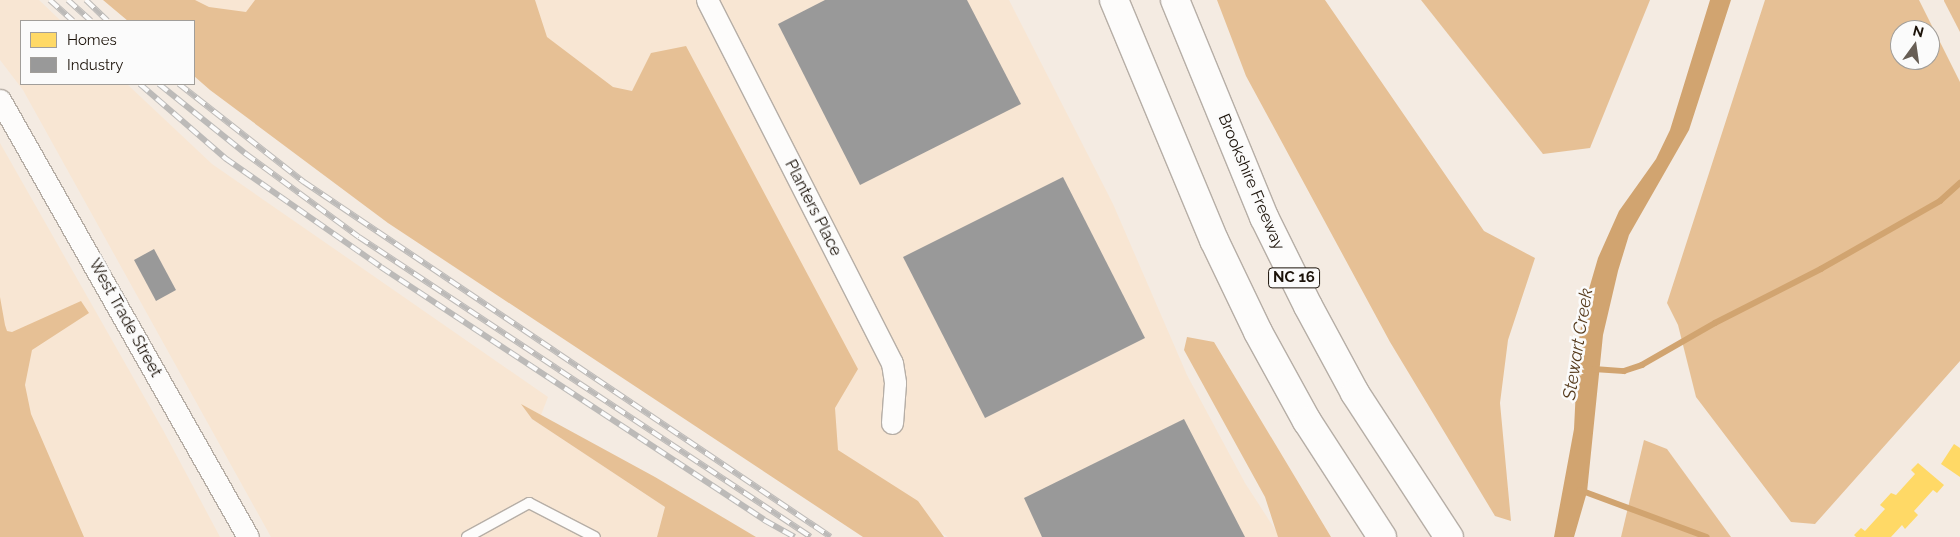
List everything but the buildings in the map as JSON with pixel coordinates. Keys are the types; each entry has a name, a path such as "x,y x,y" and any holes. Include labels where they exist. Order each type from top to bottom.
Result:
{"highway":[{"path":"1114,0 1214,240 1258,332 1307,421 1382,537"},
{"name":"Brookshire Freeway","path":"1175,0 1264,217 1308,306 1355,393 1449,537"}],"street":[{"name":"Planters Place","path":"707,0 892,363 895,383 892,423"},
{"name":"West Trade Street","path":"0,100 248,537"}],"lane":[{"path":"467,537 528,504 595,537"}],"shaded area":[{"path":"0,0 39,0 60,20 20,20 20,85 128,85 212,164 548,397 541,415 522,405 532,419 665,507 657,537 271,537 23,90 0,60"},
{"path":"103,0 195,0 209,7 246,12 255,0 535,0 547,37 613,87 632,91 651,53 686,46 858,369 835,408 838,450 918,501 944,537 863,537 388,223 210,90 195,77 195,20 127,20"},
{"path":"180,0 1009,0 1113,204 1187,375 1245,483 1280,537 948,537 625,329"},
{"path":"1217,0 1325,0 1484,231 1535,258 1508,340 1500,403 1511,521 1495,516 1390,342 1246,76"},
{"path":"1421,0 1650,0 1590,148 1543,154"},
{"path":"1710,0 1731,0 1689,130 1629,235 1618,271 1603,335 1587,492 1574,537 1554,537 1574,429 1578,347 1584,306 1598,258 1619,211 1656,159 1670,130"},
{"path":"1765,0 1919,0 1929,20 1890,20 1890,70 1940,70 1940,42 1960,82 1960,361 1815,524 1791,522 1696,397 1678,325 1667,303"},
{"path":"1960,0 1960,32 1944,1"},
{"path":"0,143 163,430 220,537 0,537"},
{"path":"0,297 7,331 12,332 81,301 89,313 32,350 25,385 31,414 84,537 0,537"},
{"path":"1187,337 1214,342 1331,537 1278,537 1265,497 1184,350"},
{"path":"521,404 655,477 756,537 657,537 665,507 532,419"},
{"path":"1644,440 1667,449 1731,537 1621,537"}],"waterway":[{"name":"Stewart Creek","path":"1594,369 1624,371 1642,365 1715,323 1821,269 1940,201 1960,183"},
{"path":"1580,490 1707,537"}],"railway":[{"path":"50,0 72,20"},
{"path":"68,0 90,20"},
{"path":"86,0 107,20"},
{"path":"141,85 225,158 381,267 764,520 795,537"},
{"path":"160,85 246,154 359,237 811,537"},
{"path":"180,85 304,182 831,537"}]}
